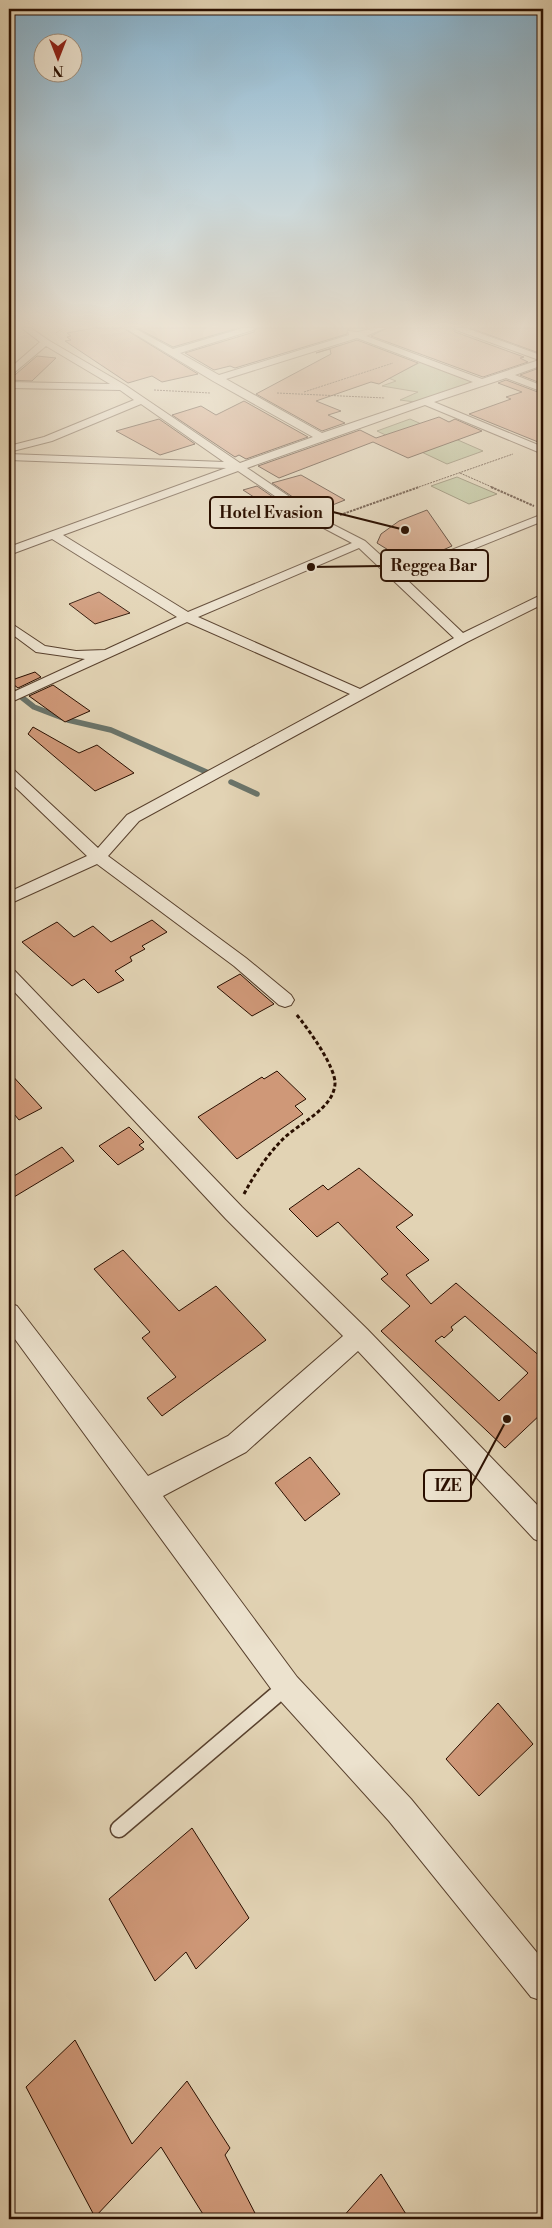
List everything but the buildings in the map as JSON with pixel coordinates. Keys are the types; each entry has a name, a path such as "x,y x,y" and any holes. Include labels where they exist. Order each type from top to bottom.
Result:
{"street":[{"path":"9,449 48,439 65,432"},
{"path":"186,432 320,522 361,543 462,639"},
{"path":"312,432 321,437"},
{"path":"9,551 237,466 337,432"},
{"path":"497,432 538,449"},
{"path":"9,457 237,466"},
{"path":"396,576 543,517"},
{"path":"54,535 187,617 360,694"},
{"path":"9,699 187,617 361,543"},
{"path":"9,900 98,857 133,818 462,639 543,599"},
{"path":"9,626 41,649 76,655 106,654"},
{"path":"9,773 98,857 240,962 285,1000"},
{"path":"9,975 234,1214 359,1336 543,1530"},
{"path":"9,1313 144,1492 287,1687 400,1810 543,1985"},
{"path":"144,1492 237,1444 359,1336"}],"lane":[{"path":"119,1829 287,1687"}],"path":[{"path":"320,522 459,473 538,449"},
{"path":"459,473 535,506"},
{"path":"234,1214 255,1172 282,1140 331,1099 335,1082 326,1060 312,1034 285,1000"}],"green space":[{"path":"379,432 440,432 483,451 447,464"},
{"path":"457,477 497,494 469,504 431,486"}],"waterway":[{"path":"9,693 15,692 34,707 68,720 111,730 211,774"},
{"path":"231,782 257,794"}],"place":[{"name":"Hotel Evasion","path":"405,530"},
{"name":"Reggea Bar","path":"311,567"},
{"name":"IZE","path":"507,1419"}]}
